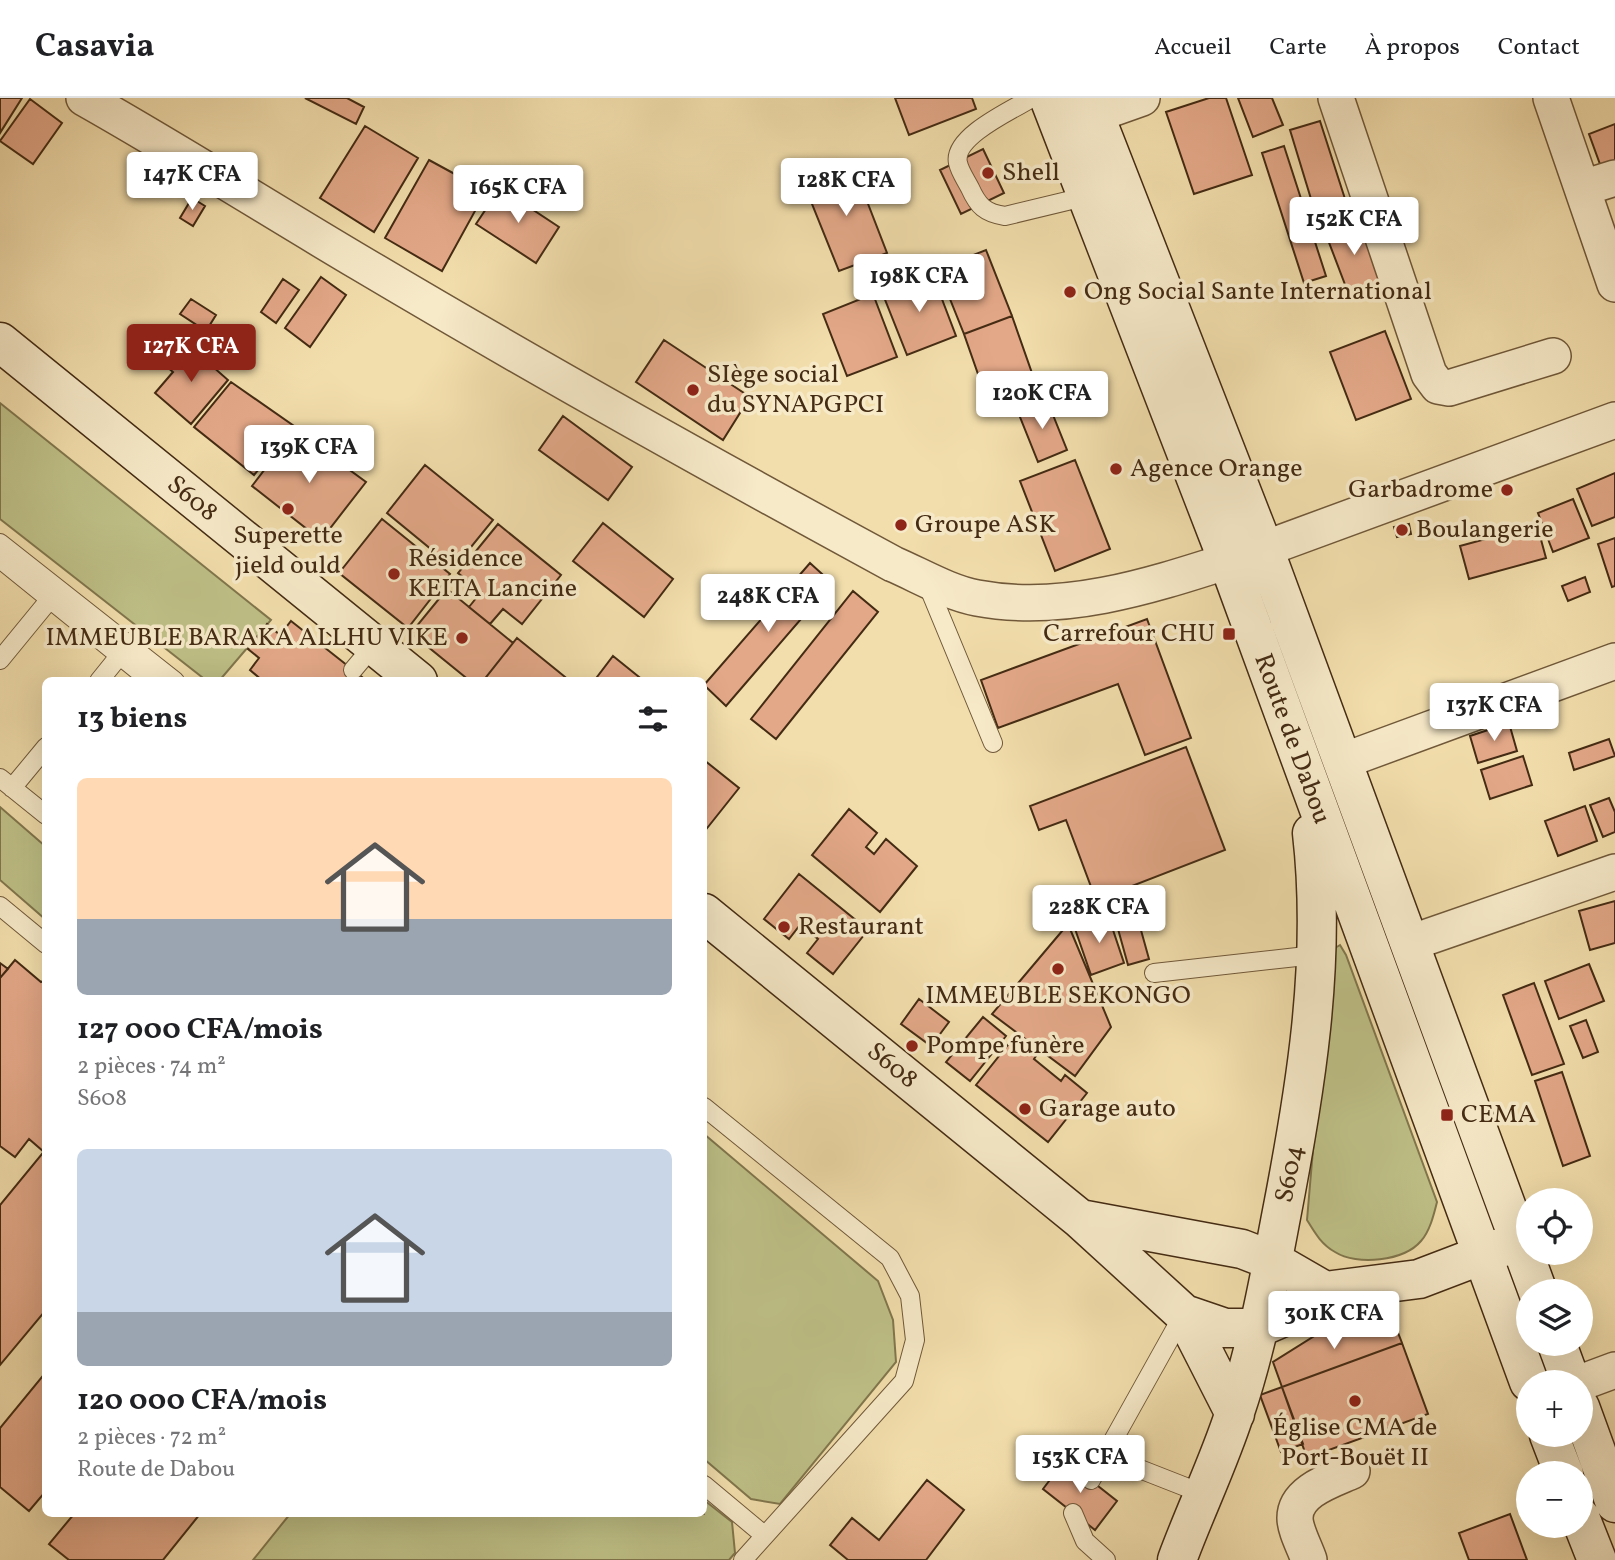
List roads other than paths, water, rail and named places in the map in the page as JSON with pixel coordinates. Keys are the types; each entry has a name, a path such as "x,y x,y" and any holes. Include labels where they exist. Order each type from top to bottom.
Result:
{"street":[{"path":"84,98 175,149 362,264 709,464 893,564 976,598 1060,603 1153,585 1228,561"},
{"name":"Route de Dabou","path":"1049,98 1228,561 1480,1257 1524,1370"},
{"path":"1142,98 1091,107 1264,548 1516,1233"},
{"path":"1336,98 1429,374 1438,386 1449,388 1553,356"},
{"path":"1551,98 1599,183 1615,284"},
{"name":"S608","path":"0,342 363,657 409,677"},
{"path":"1264,548 1615,420"},
{"path":"1343,761 1615,661"},
{"name":"S604","path":"1177,1560 1201,1493 1235,1413 1258,1328 1308,1072 1315,955 1316,872 1305,774"},
{"path":"1410,943 1615,872"},
{"name":"S608","path":"707,915 1080,1219 1184,1314 1225,1328 1258,1328"},
{"name":"S608","path":"1080,1219 1242,1249 1273,1261 1325,1292"},
{"path":"1258,1328 1286,1316 1325,1292 1419,1279 1516,1242"},
{"path":"1184,1314 1235,1413"},
{"path":"1593,1378 1615,1370"},
{"path":"1593,1443 1615,1503"},
{"path":"1309,1560 1295,1517 1300,1500 1317,1487 1352,1471"},
{"path":"1588,1538 1597,1560"}],"lane":[{"path":"1032,98 970,136 960,149 957,162 978,205 992,214 1005,216 1088,196"},
{"path":"0,544 170,677"},
{"path":"0,559 146,677"},
{"path":"925,577 993,743"},
{"path":"0,660 50,599"},
{"path":"102,677 120,655"},
{"path":"42,751 6,783 42,812"},
{"path":"0,906 42,941"},
{"path":"1154,972 1315,955"},
{"path":"707,1109 890,1258 910,1296 915,1340 904,1381 743,1560"},
{"path":"1091,1480 1184,1314"},
{"path":"1104,1455 1201,1493"},
{"path":"707,1488 764,1535"},
{"path":"1073,1513 1084,1541 1106,1560"}],"place":[{"name":"Shell","path":"988,173"},
{"name":"Ong Social Sante International","path":"1070,292"},
{"name":"SIège social du SYNAPGPCI","path":"693,390"},
{"name":"Agence Orange","path":"1116,469"},
{"name":"Garbadrome","path":"1507,490"},
{"name":"Superette jield ould","path":"288,509"},
{"name":"Groupe ASK","path":"901,525"},
{"name":"Boulangerie","path":"1402,530"},
{"name":"Résidence KEITA Lancine","path":"394,574"},
{"name":"Carrefour CHU","path":"1229,634"},
{"name":"IMMEUBLE BARAKA ALLHU VIKE","path":"462,638"},
{"name":"Restaurant","path":"784,927"},
{"name":"IMMEUBLE SEKONGO","path":"1058,969"},
{"name":"Pompe funère","path":"912,1046"},
{"name":"Garage auto","path":"1025,1109"},
{"name":"CEMA","path":"1447,1115"},
{"name":"Église CMA de Port-Bouët II","path":"1355,1401"}]}
